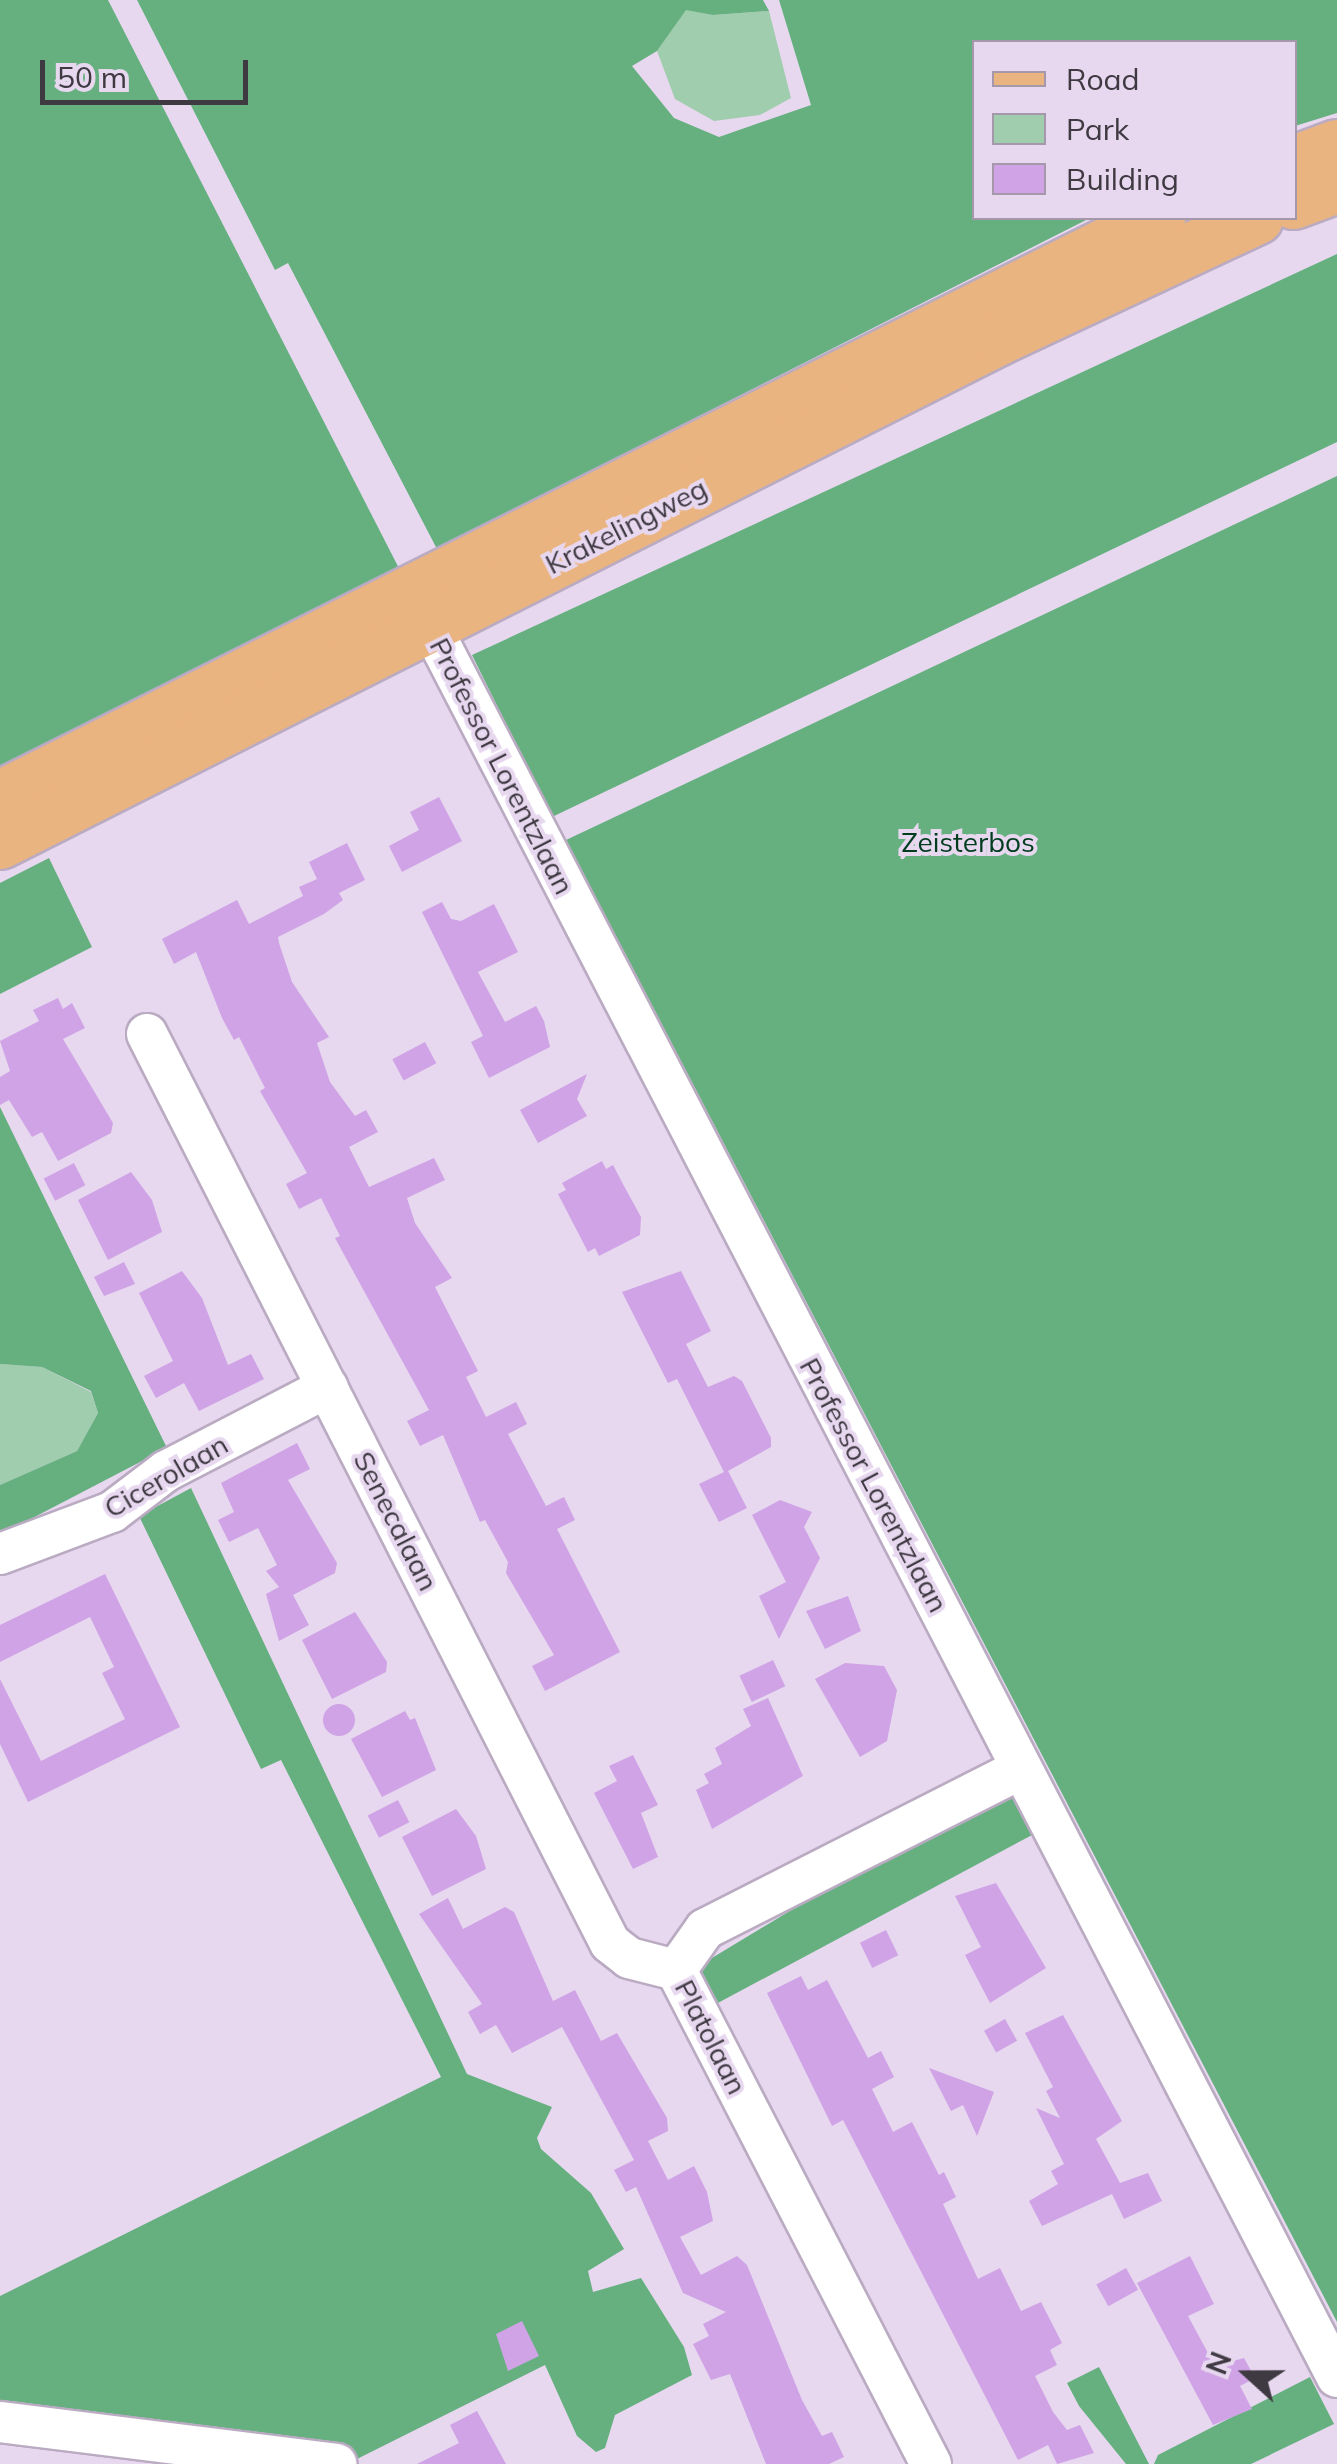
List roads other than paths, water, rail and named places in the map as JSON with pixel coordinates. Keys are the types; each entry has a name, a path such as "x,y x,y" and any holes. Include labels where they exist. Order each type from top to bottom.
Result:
{"main road":[{"path":"1297,161 1337,146"},
{"path":"1297,202 1337,187"},
{"name":"Krakelingweg","path":"0,796 428,622 1155,220"},
{"name":"Krakelingweg","path":"0,843 428,622 1253,220"}],"street":[{"name":"Krakelingweg","path":"256,743 428,622"},
{"name":"Professor Lorentzlaan","path":"428,622 1337,2377"},
{"name":"Senecalaan","path":"147,1034 610,1943 628,1958 676,1970"},
{"name":"Cicerolaan","path":"0,1554 112,1512 166,1471 328,1387"},
{"name":"Platolaan","path":"931,2464 676,1970 705,1929 1020,1769"},
{"path":"0,2422 336,2464"}],"park label":[{"name":"Zeisterbos","path":"968,842"}]}
